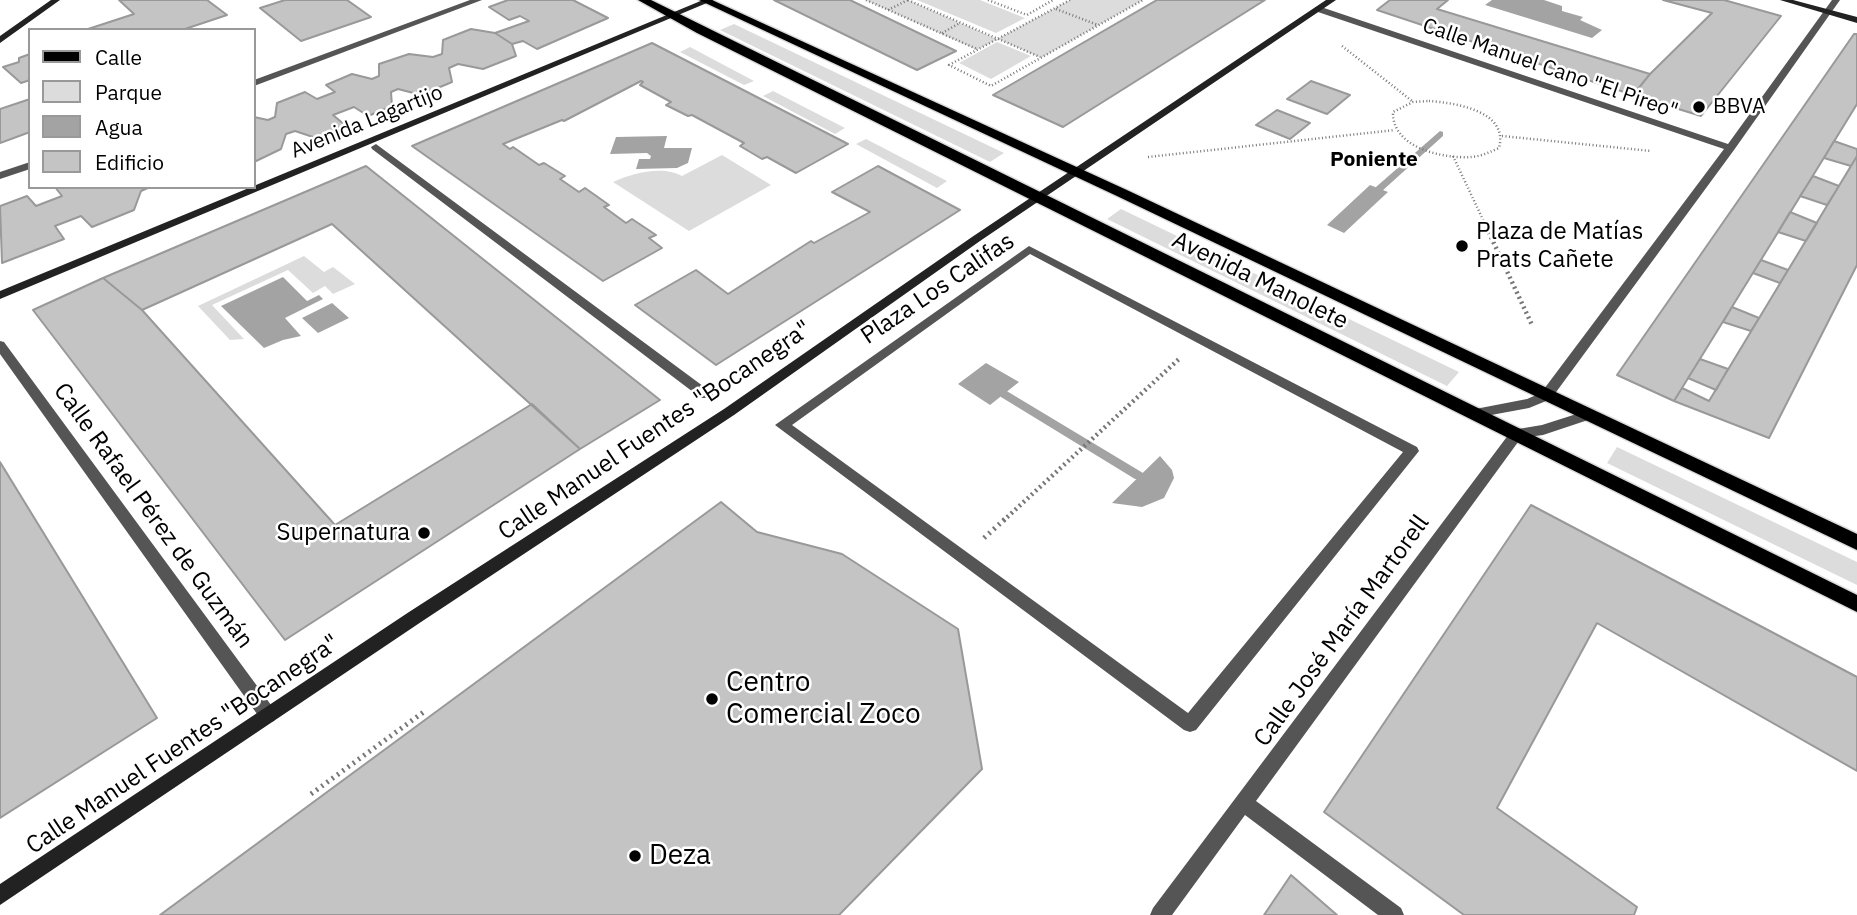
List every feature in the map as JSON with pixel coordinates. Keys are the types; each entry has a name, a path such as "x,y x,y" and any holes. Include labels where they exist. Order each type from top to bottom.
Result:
{"main road":[{"name":"Avenida Manolete","path":"643,0 672,17 1857,604"},
{"name":"Avenida Manolete","path":"707,0 1857,542"}],"street":[{"path":"0,40 56,0"},
{"path":"256,82 478,0"},
{"name":"Avenida Lagartijo","path":"0,295 672,17 707,0"},
{"name":"Calle Manuel Fuentes \"Bocanegra\"","path":"0,895 729,412 1076,172 1332,0"},
{"path":"1784,0 1857,20"},
{"path":"1475,413 1529,403 1546,396 1836,0"},
{"name":"Calle Manuel Cano \"El Pireo\"","path":"1318,9 1730,148"},
{"path":"376,147 706,395"},
{"path":"0,176 28,166"},
{"name":"Plaza Los Califas","path":"1029,249 1412,451 1190,724 962,558 782,425 1029,249"},
{"name":"Calle Rafael Pérez de Guzmán","path":"0,345 268,715"},
{"path":"1517,434 1543,430 1589,415"},
{"name":"Calle José María Martorell","path":"1160,915 1245,804 1517,434"},
{"path":"1245,804 1395,915"}],"path":[{"path":"866,0 977,50"},
{"path":"888,10 908,0 1041,58"},
{"path":"988,0 1027,15 1053,0"},
{"path":"1070,0 949,65 991,86 1143,0"},
{"path":"1055,8 1098,25"},
{"path":"942,34 960,23"},
{"path":"1336,41 1413,102"},
{"path":"1413,102 1446,102 1464,106 1493,121 1503,140 1499,148 1488,154 1453,156 1417,146 1395,130 1391,120 1394,112 1413,102"},
{"path":"1147,157 1395,130"},
{"path":"1502,136 1657,151"},
{"path":"1453,156 1532,325"},
{"path":"962,558 1200,339"},
{"path":"311,794 425,711"}],"green space":[{"path":"865,0 908,0 997,39 1070,0 1143,0 1041,58 998,39 977,50"},
{"path":"917,0 980,0 1025,18 996,33"},
{"path":"734,24 1004,153 990,162 720,30"},
{"path":"997,42 1031,56 991,79 959,63"},
{"path":"690,47 754,81 744,85 680,52"},
{"path":"773,91 845,128 835,134 763,96"},
{"path":"866,139 947,181 937,188 856,144"},
{"path":"722,155 771,185 689,231 613,182 657,171 682,176"},
{"path":"1121,209 1459,372 1447,386 1107,219"},
{"path":"304,256 324,272 333,267 355,284 333,294 325,286 313,293 288,270 212,305 244,339 230,340 198,306"},
{"path":"1617,447 1857,562 1857,585 1607,463"}],"water":[{"path":"1492,0 1544,0 1562,6 1562,11 1583,17 1580,20 1602,30 1592,38 1485,5"},
{"path":"667,136 664,148 692,148 688,163 677,168 636,169 639,159 650,159 651,156 647,153 610,154 616,137"},
{"path":"1370,185 1388,192 1344,233 1327,225"},
{"path":"283,277 307,301 319,295 323,299 285,318 301,336 264,348 221,306"},
{"path":"332,303 349,318 318,333 302,318"},
{"path":"986,363 1019,382 990,405 958,384"},
{"path":"1160,456 1172,470 1174,478 1164,498 1142,507 1112,503"}],"building":[{"path":"119,0 207,0 227,15 188,28 91,28 134,14"},
{"path":"285,0 347,0 371,17 301,41 260,8"},
{"path":"508,0 573,0 608,18 537,49 523,41 512,44 495,33 529,21 520,16 509,20 489,7"},
{"path":"774,0 850,0 956,51 917,70"},
{"path":"1157,0 1265,0 1063,127 993,95"},
{"path":"1390,0 1448,0 1437,9 1650,74 1633,95 1377,10"},
{"path":"1663,0 1724,0 1781,16 1701,116 1633,95 1650,74 1712,13"},
{"path":"471,29 495,33 512,44 516,56 483,69 458,64 449,68 452,82 421,95 398,89 391,92 392,106 368,116 354,107 333,115 345,125 316,138 295,131 286,134 281,149 256,161 256,117 268,120 275,117 277,103 305,92 317,99 335,92 326,85 352,74 372,79 379,76 379,64 409,54 433,57 442,54 443,40"},
{"path":"1854,34 1857,34 1857,104 1674,401 1617,375"},
{"path":"652,43 848,144 796,173 767,157 762,159 740,146 744,143 692,115 688,116 666,105 671,102 640,85 643,82 641,81 564,121 503,144 510,149 513,147 539,165 544,163 565,176 560,179 579,192 585,188 609,205 604,207 626,223 632,219 656,235 649,238 662,248 603,281 412,146"},
{"path":"28,55 28,81 21,83 3,67 19,62 19,58"},
{"path":"1311,81 1350,95 1327,114 1287,99"},
{"path":"28,100 28,133 0,143 0,109"},
{"path":"1277,110 1310,123 1290,139 1256,125"},
{"path":"1834,141 1857,149 1857,156 1851,166 1824,158"},
{"path":"1857,156 1857,265 1769,438 1674,401 1682,388 1709,401"},
{"path":"366,166 660,400 580,449 332,224 142,310 103,278"},
{"path":"878,166 960,210 716,365 635,305 696,270 728,294 811,241 814,243 870,212 832,192"},
{"path":"1813,176 1839,186 1827,205 1800,196"},
{"path":"57,189 146,189 141,191 134,210 92,227 81,216 55,226 64,239 2,263 0,206 27,196 36,206 62,196"},
{"path":"1790,212 1817,223 1806,241 1778,232"},
{"path":"1761,260 1788,270 1780,283 1753,273"},
{"path":"103,278 142,310 335,525 532,404 580,449 285,640 33,310"},
{"path":"1732,307 1759,318 1751,331 1723,322"},
{"path":"1700,359 1728,369 1716,390 1688,378"},
{"path":"0,462 157,718 0,818"},
{"name":"Centro Comercial Zoco","path":"721,502 757,532 842,554 958,629 982,769 839,915 160,915"},
{"path":"1531,505 1857,677 1857,771 1597,623 1497,808 1637,907 1634,915 1464,915 1324,812"},
{"path":"1291,875 1337,915 1264,915"}],"waterway":[{"path":"1379,189 1440,134"},
{"path":"1005,394 1139,476"}],"place":[{"name":"BBVA","path":"1699,107"},
{"name":"Plaza de Matías Prats Cañete","path":"1462,246"},
{"name":"Supernatura","path":"424,533"},
{"name":"Centro Comercial Zoco","path":"712,699"},
{"name":"Deza","path":"635,856"}],"district":[{"name":"Poniente","path":"1374,160"}]}
